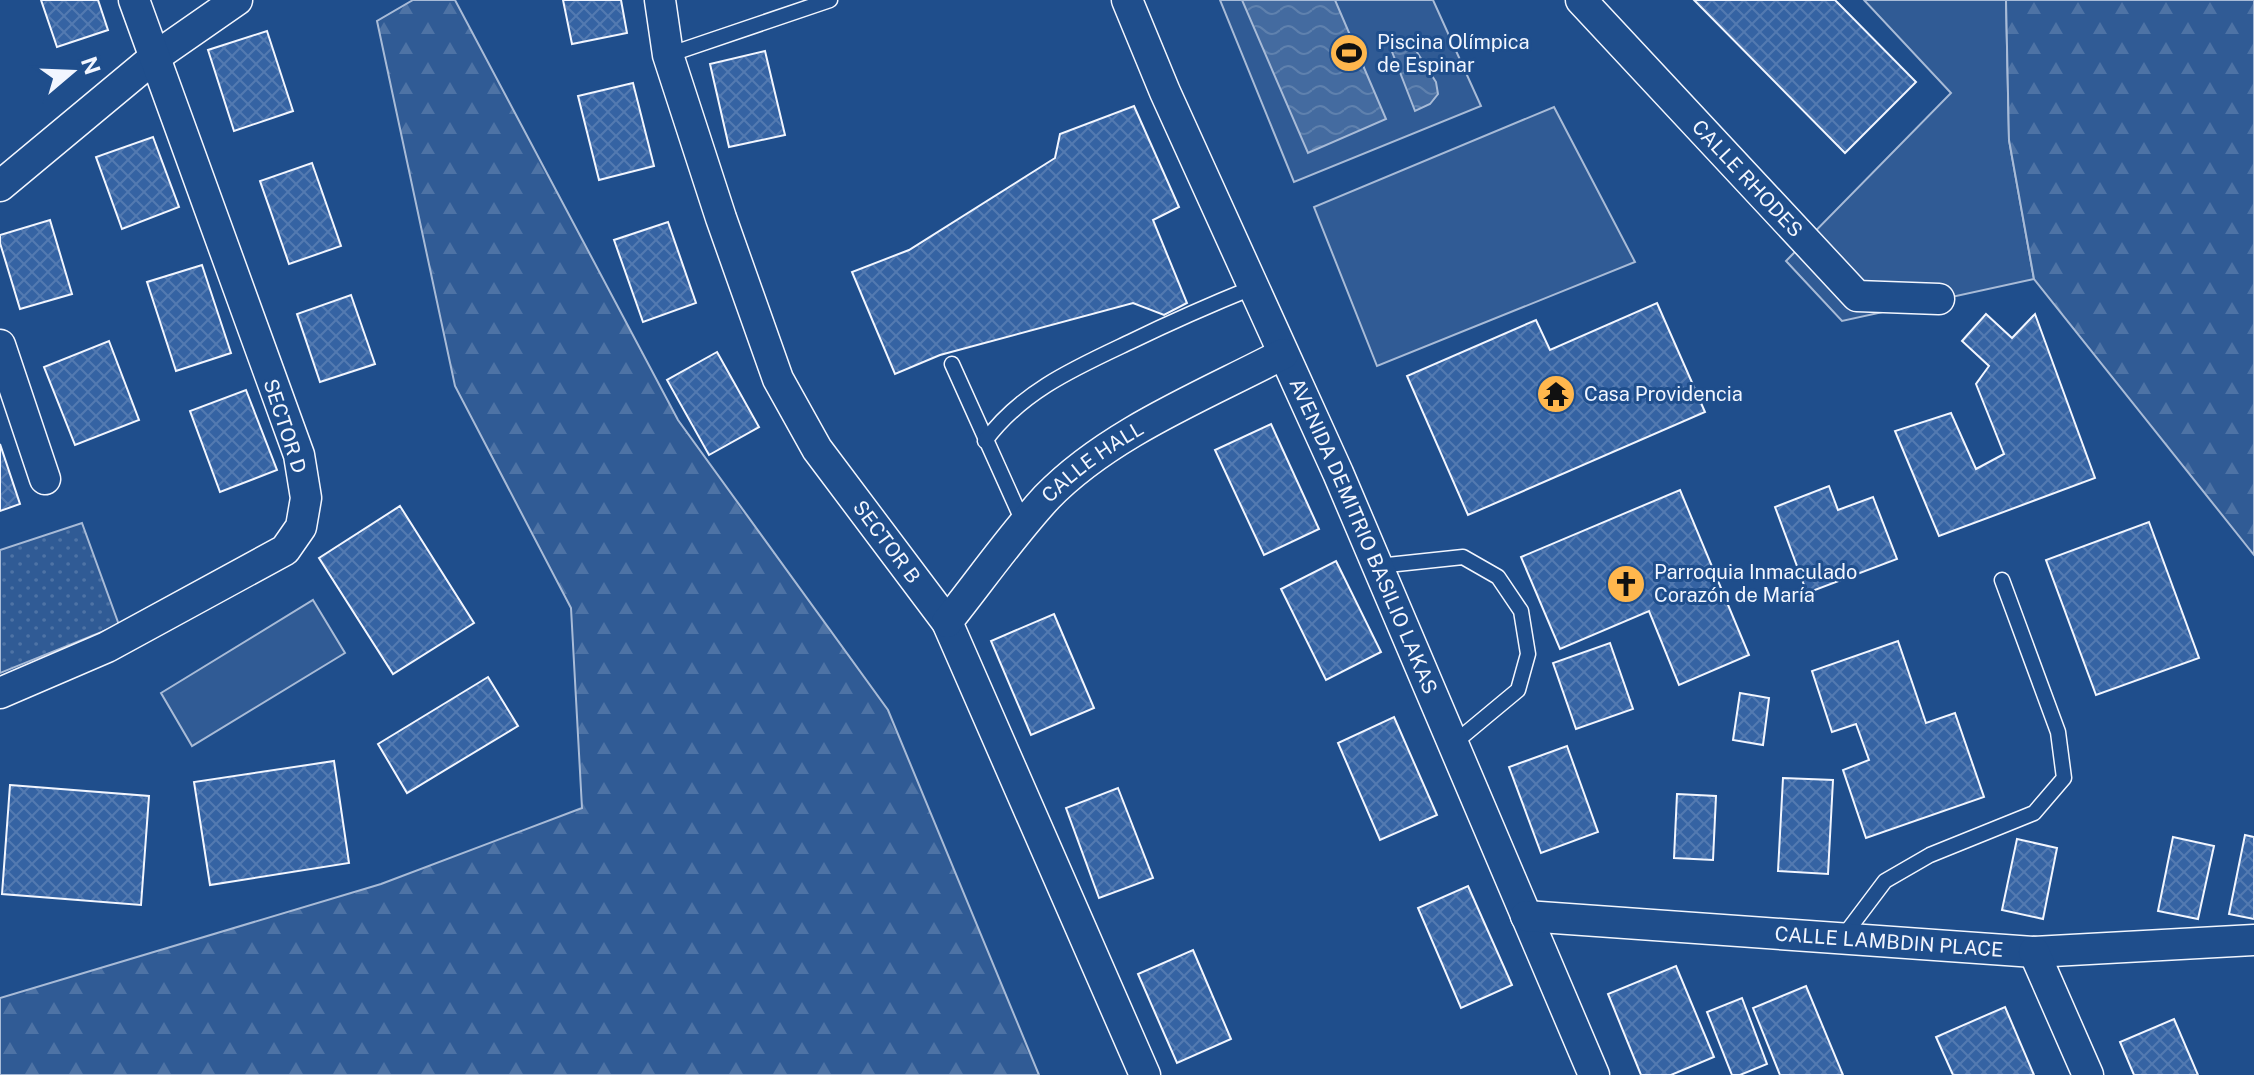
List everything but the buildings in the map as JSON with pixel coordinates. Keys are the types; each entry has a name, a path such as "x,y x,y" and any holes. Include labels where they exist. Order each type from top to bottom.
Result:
{"street":[{"name":"SECTOR D","path":"0,693 107,647 254,569 285,550 301,527 306,498 299,455 134,0"},
{"path":"0,186 155,57 237,0"},
{"name":"SECTOR B","path":"660,0 668,55 778,379 817,449 947,622 1145,1075"},
{"name":"AVENIDA DEMITRIO BASILIO LAKAS","path":"1127,0 1165,92 1378,566 1594,1075"},
{"name":"CALLE RHODES","path":"1581,0 1857,296 1939,299"},
{"path":"0,345 45,479"},
{"name":"CALLE HALL","path":"947,622 1047,498 1101,454 1139,429 1283,354"},
{"name":"CALLE LAMBDIN PLACE","path":"1526,916 2034,952 2254,940"},
{"path":"2034,952 2088,1075"}],"lane":[{"path":"668,55 830,0"},
{"path":"985,441 1001,419 1057,376 1254,287"},
{"path":"952,364 1024,525"},
{"path":"1378,566 1463,557 1498,577 1521,611 1528,654 1518,690 1453,744"},
{"path":"1841,938 1885,881 1930,855 2034,813 2064,778 2058,732 2002,580"}],"shaded area":[{"name":"Piscina Olímpica de Espinar","path":"1220,0 1433,0 1481,106 1294,182"},
{"path":"1864,0 2006,0 2009,140 2034,279 1842,321 1786,261 1951,93"},
{"path":"1554,107 1635,262 1377,366 1314,207"},
{"path":"313,600 345,653 192,746 161,693"}],"green space":[{"path":"413,0 455,0 678,420 888,710 1039,1075 0,1075 0,998 381,884 582,808 571,608 455,386 377,21"},
{"path":"2006,0 2254,0 2254,555 2034,279 2009,140"},
{"path":"82,523 119,625 0,673 0,550"}],"water":[{"path":"1242,0 1335,0 1386,119 1308,153"},
{"path":"1408,38 1436,82 1438,94 1430,104 1415,111 1389,44"}],"place":[{"name":"Piscina Olímpica de Espinar","path":"1349,53"},
{"name":"Casa Providencia","path":"1556,394"},
{"name":"Parroquia Inmaculado Corazón de María","path":"1626,584"}]}
